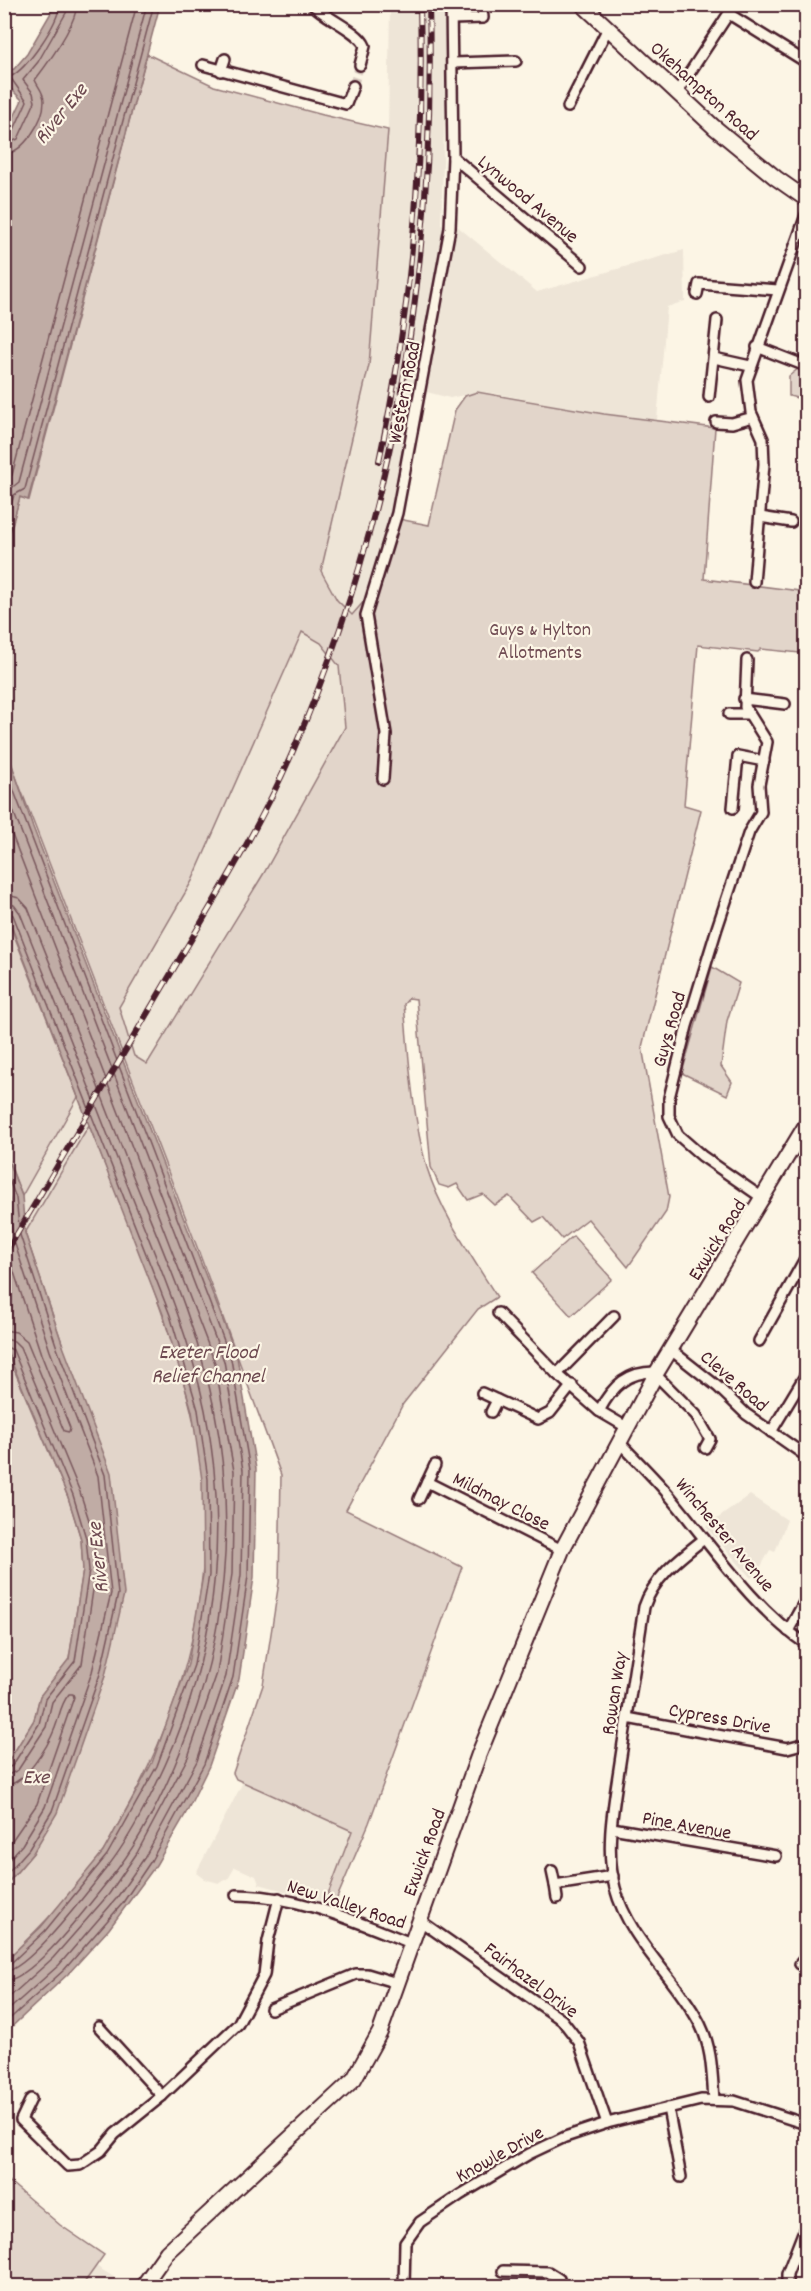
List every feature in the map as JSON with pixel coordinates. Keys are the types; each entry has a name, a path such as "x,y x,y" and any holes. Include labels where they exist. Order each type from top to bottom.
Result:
{"street":[{"path":"312,4 324,16 361,38 365,46 360,65"},
{"name":"Western Road","path":"383,779 386,734 365,626 366,615 397,513 425,374 450,228 453,157 451,4"},
{"name":"Okehampton Road","path":"582,4 677,92 776,178 807,200"},
{"path":"677,92 735,4"},
{"path":"452,19 483,18 482,6"},
{"path":"729,14 807,62"},
{"path":"568,107 608,28"},
{"path":"221,71 225,59"},
{"path":"453,63 516,61"},
{"path":"203,65 346,104 353,86"},
{"name":"Lynwood Avenue","path":"453,157 582,266"},
{"path":"754,582 764,464 763,439 753,417 748,387 750,366 807,215"},
{"path":"697,294 699,284 778,290"},
{"path":"709,397 717,320"},
{"path":"757,347 807,366"},
{"path":"714,358 750,366"},
{"path":"716,422 732,423 753,417"},
{"path":"760,517 791,522"},
{"path":"747,660 744,699 785,704"},
{"name":"Guys Road","path":"744,699 749,714 767,742 759,785 761,812 749,832 672,1076 669,1116 678,1135 685,1142 764,1198"},
{"path":"729,714 749,714"},
{"path":"733,808 738,756 764,761"},
{"name":"Exwick Road","path":"143,2286 166,2252 354,2079 363,2067 380,2032 479,1754 561,1550 657,1374 807,1125"},
{"path":"774,1338 762,1336 807,1257"},
{"path":"498,1313 557,1374 599,1411 628,1428"},
{"path":"557,1374 614,1316"},
{"name":"Cleve Road","path":"671,1350 718,1387 746,1414 807,1456"},
{"path":"599,1411 605,1400 636,1372 657,1374 701,1421 710,1439 705,1448"},
{"path":"771,1432 807,1374"},
{"path":"482,1393 538,1419 550,1413 572,1385"},
{"path":"491,1412 497,1400"},
{"name":"Winchester Avenue","path":"620,1443 672,1498 734,1577 788,1631 807,1644"},
{"name":"Mildmay Close","path":"419,1499 435,1465"},
{"name":"Mildmay Close","path":"427,1482 561,1550"},
{"name":"Rowan Way","path":"704,1539 666,1571 648,1596 627,1718 612,1828 613,1876 623,1909 700,2025 711,2056 714,2100"},
{"path":"788,1631 807,1599"},
{"name":"Cypress Drive","path":"627,1718 787,1748 807,1743"},
{"name":"Pine Avenue","path":"612,1828 756,1857 776,1856"},
{"path":"552,1871 557,1898"},
{"path":"555,1885 613,1876"},
{"name":"New Valley Road","path":"236,1894 279,1898 327,1910 411,1943"},
{"path":"31,2099 21,2120 68,2166 74,2167 101,2151 115,2134 162,2096 241,2020 264,1975 268,1941 279,1898"},
{"name":"Fairhazel Drive","path":"419,1920 562,2020 579,2042 607,2123"},
{"path":"271,2009 356,1974 367,1974 397,1983"},
{"path":"99,2027 162,2096"},
{"name":"Knowle Drive","path":"404,2286 405,2243 420,2222 459,2194 529,2154 565,2137 607,2123 668,2108 714,2100 734,2101 807,2124"},
{"path":"668,2108 681,2177"},
{"path":"787,2286 787,2274 807,2226"},
{"path":"503,2271 548,2272 559,2279 559,2286"}],"shaded area":[{"path":"390,5 444,5 445,101 441,224 457,226 537,292 684,250 685,301 667,307 657,420 604,414 492,393 477,392 450,398 419,390 394,501 366,599 352,615 337,600 321,571 369,365 388,130"},
{"path":"302,631 321,643 339,666 345,727 264,873 146,1064 134,1056 119,1007 192,881"},
{"path":"78,1097 89,1125 25,1233 22,1196"},
{"path":"750,1495 787,1520 775,1552 770,1550 759,1570 751,1578 706,1527"},
{"path":"243,1782 352,1831 325,1902 259,1884 256,1876 235,1867 228,1879 219,1883 204,1879 196,1873"},
{"path":"96,2266 112,2276 127,2286 82,2286"}],"green space":[{"name":"Guys & Hylton Allotments","path":"147,54 214,86 388,130 369,365 321,571 337,600 352,615 366,599 399,519 429,525 455,410 465,396 477,392 604,414 715,428 704,579 800,591 802,586 806,587 806,641 800,653 761,649 758,652 698,645 684,805 701,810 642,1047 669,1197 666,1212 628,1267 588,1219 562,1239 543,1217 534,1222 509,1196 495,1205 483,1194 468,1200 457,1184 449,1188 439,1185 431,1167 416,999 409,998 404,1004 414,1107 427,1168 440,1202 497,1297 478,1309 403,1404 346,1510 462,1567 369,1823 334,1905 325,1902 352,1831 236,1779 233,1773 263,1685 279,1582 281,1475 197,1247 6,751 4,550 20,497 29,500","holes":["302,632 321,643 339,666 345,727 264,873 147,1064 134,1056 119,1007 192,881"]},
{"path":"799,368 806,371 806,404 805,400 789,396 789,376"},
{"path":"4,910 78,1097 22,1196 5,1151"},
{"path":"712,967 739,983 727,1021 721,1066 732,1082 727,1095 682,1073"},
{"path":"89,1125 158,1302 191,1410 201,1461 205,1512 203,1564 197,1615 186,1665 170,1714 150,1762 103,1852 57,1909 5,1961 5,1886 33,1853 105,1676 63,1346 25,1233"},
{"path":"573,1236 612,1279 571,1316 532,1273"},
{"path":"4,1346 68,1497 81,1539 83,1570 69,1659 40,1696 34,1720 5,1767"},
{"path":"4,2177 60,2225 104,2255 82,2286 5,2286"}],"water":[{"name":"River Exe","path":"56,4 160,5 28,500 20,497 5,550 4,297 7,287 4,285 5,136 22,100 8,86 5,87 5,70 14,69 27,54"},
{"name":"Exeter Flood Relief Channel","path":"5,744 33,827 237,1357 256,1469 254,1577 239,1679 209,1766 185,1815 156,1865 109,1929 68,1974 5,2033 5,1961 41,1927 103,1852 152,1763 188,1664 203,1575 202,1480 192,1411 164,1317 5,910"},
{"name":"Exe","path":"4,1151 22,1196 25,1233 63,1346 111,1473 124,1594 105,1676 57,1813 33,1853 5,1886 5,1767 34,1720 40,1696 69,1659 83,1570 81,1539 68,1497 5,1346"}],"tunnel":[{"path":"353,86 360,65"}],"railway":[{"path":"379,461 408,291 420,119 420,4"},
{"path":"4,1256 252,835 293,751 328,662 358,571 383,479 402,385 416,291 425,196 429,100 429,4"}]}
